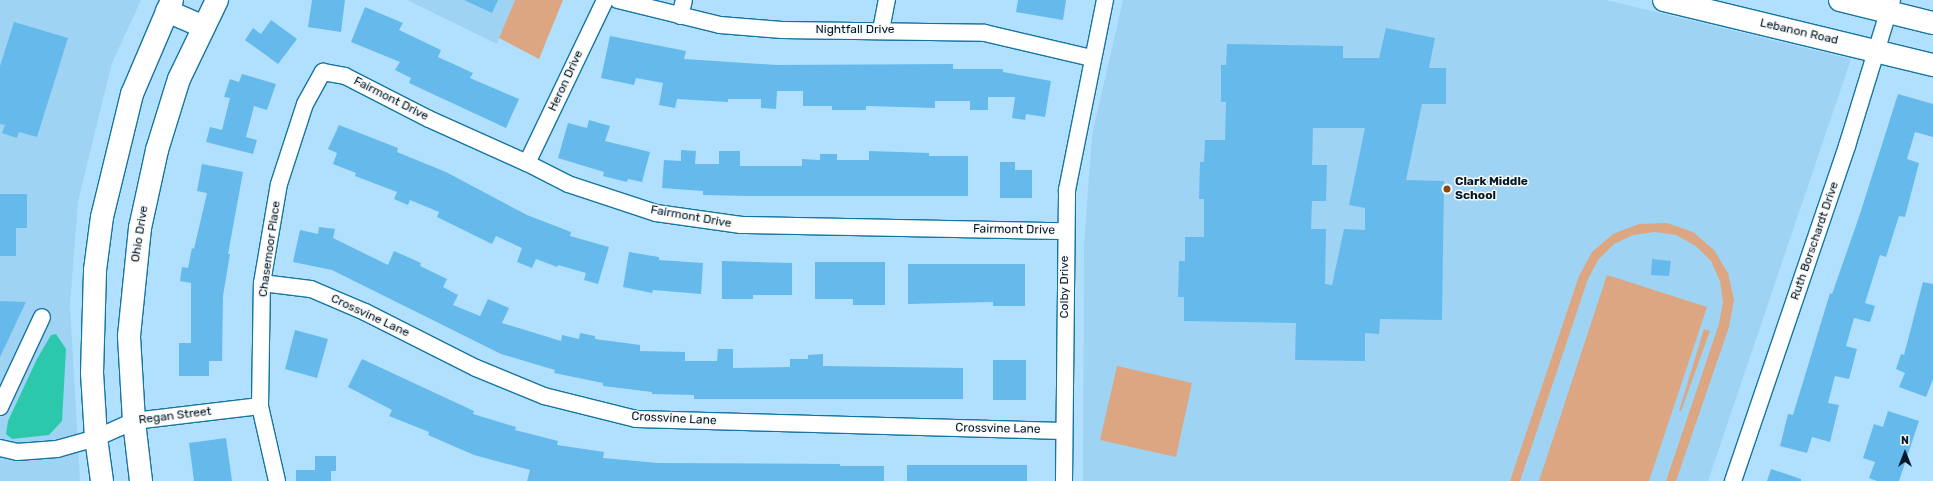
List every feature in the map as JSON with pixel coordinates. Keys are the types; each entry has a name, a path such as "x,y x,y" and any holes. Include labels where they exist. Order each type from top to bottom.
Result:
{"main road":[{"name":"Ohio Drive","path":"141,481 134,421 129,336 140,228 147,188 179,79 217,0"},
{"name":"Lebanon Road","path":"1664,0 1933,65"},
{"path":"1840,0 1890,6 1933,23"},
{"path":"102,481 96,438 92,373 95,270 102,217 132,94 169,5 204,27"}],"street":[{"name":"Heron Drive","path":"527,163 605,0"},
{"name":"Nightfall Drive","path":"618,0 720,25 782,30 881,30 998,35 1092,58"},
{"path":"680,16 684,0"},
{"path":"881,30 887,0"},
{"name":"Colby Drive","path":"1064,481 1065,231 1067,190 1092,58 1105,0"},
{"name":"Ruth Borschardt Drive","path":"1734,481 1878,51 1890,6"},
{"name":"Fairmont Drive","path":"323,72 345,76 429,119 527,163 568,184 656,213 741,225 1065,231"},
{"name":"Chasemoor Place","path":"277,481 260,406 262,283 279,184 305,104 323,72"},
{"name":"Crossvine Lane","path":"262,283 311,289 365,312 476,368 544,396 636,420 1064,431"},
{"path":"0,408 42,317"},
{"name":"Regan Street","path":"0,448 17,452 57,449 96,438 134,421 260,406"}],"shaded area":[{"path":"0,0 141,0 112,63 78,201 70,305 80,481 0,481"},
{"path":"407,0 515,0 497,44"},
{"path":"515,0 563,0 539,59 499,38"},
{"name":"Clark Middle School","path":"1123,0 1606,0 1851,59 1708,481 1083,481 1084,244 1092,135"},
{"path":"1667,223 1693,232 1714,250 1728,273 1734,300 1729,327 1676,481 1666,481 1719,324 1723,302 1720,281 1711,261 1696,246 1676,235 1655,232 1633,235 1614,244 1598,260 1588,279 1520,481 1510,481 1579,276 1592,252 1613,234 1639,224"},
{"path":"1607,275 1707,307 1649,481 1539,481"},
{"path":"1704,329 1710,331 1681,411 1679,411"},
{"path":"56,334 66,349 62,421 49,435 12,439 6,434 8,421 37,359 51,335"},
{"path":"1117,366 1192,383 1176,457 1100,440"}],"building":[{"path":"312,0 345,0 341,32 308,27"},
{"path":"464,0 498,0 492,13"},
{"path":"1018,0 1066,0 1063,20 1016,12"},
{"path":"365,7 403,23 399,30 441,50 438,57 473,73 470,78 519,99 506,128 409,83 411,78 395,70 400,62 351,42"},
{"path":"271,20 297,39 278,64 245,40 253,28 261,34"},
{"path":"14,22 68,38 37,137 19,132 17,138 2,133 5,125 0,124 0,66"},
{"path":"1386,28 1435,38 1429,68 1446,68 1446,104 1422,104 1406,180 1444,181 1442,320 1380,319 1379,334 1365,333 1365,361 1295,360 1296,323 1184,321 1184,297 1178,297 1179,261 1185,261 1185,237 1204,237 1204,199 1199,199 1200,162 1204,162 1205,140 1225,140 1226,102 1221,102 1221,65 1226,65 1227,44 1343,46 1343,58 1379,58","holes":["1313,128 1365,128 1349,205 1365,208 1365,230 1344,229 1332,285 1325,284 1326,229 1311,229 1312,201 1326,201 1327,165 1312,165"]},
{"path":"610,36 686,51 684,59 777,65 953,64 953,69 1003,69 1003,72 1051,81 1045,117 1026,114 1025,120 1012,118 1015,97 988,97 988,110 970,110 970,101 935,101 935,108 866,106 866,110 832,110 832,106 803,106 803,91 777,91 776,109 761,108 761,99 728,99 728,102 677,99 675,108 659,105 663,83 636,78 634,85 601,78"},
{"path":"242,74 276,84 267,110 254,106 246,137 257,140 253,154 206,142 210,127 222,130 230,98 224,97 230,79 239,82"},
{"path":"1898,94 1933,104 1933,137 1915,132 1907,159 1919,163 1905,217 1899,216 1886,257 1880,255 1865,303 1875,306 1870,322 1854,318 1846,346 1857,349 1849,379 1835,376 1828,403 1839,405 1830,442 1812,437 1807,453 1780,446 1788,414 1793,415 1830,293 1832,294 1859,217"},
{"path":"589,120 610,126 605,141 650,152 642,182 628,179 627,182 603,176 604,172 558,158 568,123 587,128"},
{"path":"339,125 398,148 397,152 446,172 527,215 571,232 570,236 609,247 598,284 584,280 586,273 558,265 557,267 536,259 532,268 517,262 522,248 496,236 492,244 437,217 439,212 410,200 408,205 394,199 397,192 355,176 356,173 333,164 337,153 328,149"},
{"path":"681,150 696,151 695,164 719,164 719,151 740,151 740,166 802,166 802,159 820,160 820,154 837,154 837,160 869,160 869,151 929,153 929,156 968,156 968,196 703,195 703,191 662,188 664,160 681,161"},
{"path":"1000,162 1015,162 1015,170 1032,170 1032,198 1000,198"},
{"path":"202,164 243,172 228,254 230,254 223,296 222,361 209,361 209,376 179,376 179,343 191,343 191,283 180,281 182,267 188,268 192,248 194,249 207,193 197,191"},
{"path":"0,194 27,194 27,228 16,228 16,256 0,256"},
{"path":"319,227 335,229 333,238 388,265 394,251 421,263 420,266 447,279 443,287 458,295 453,305 480,316 488,299 509,308 502,323 561,341 562,335 579,339 580,333 595,336 595,339 640,345 640,351 685,352 685,361 717,361 718,349 733,349 733,368 790,367 790,359 808,359 808,355 823,354 823,366 963,368 963,399 694,399 694,395 652,394 652,392 603,386 603,383 554,373 555,370 501,354 332,270 293,262 300,230 318,234"},
{"path":"629,252 659,257 659,260 703,263 701,294 653,290 652,293 623,287"},
{"path":"1652,259 1671,261 1669,276 1651,275"},
{"path":"722,261 792,263 792,295 753,295 753,299 722,299"},
{"path":"815,262 885,262 885,305 853,305 853,299 815,299"},
{"path":"908,264 1025,264 1025,306 993,306 993,302 908,304"},
{"path":"1923,282 1933,284 1933,379 1926,397 1899,387 1905,373 1896,369 1901,354 1904,355"},
{"path":"0,301 26,302 0,357"},
{"path":"295,330 328,339 317,378 285,369"},
{"path":"362,359 474,411 473,414 516,427 515,430 558,441 557,445 604,452 603,458 658,463 840,464 840,466 884,466 884,481 527,481 530,470 474,455 428,435 429,432 389,416 392,410 348,387"},
{"path":"993,360 1026,360 1026,400 993,400"},
{"path":"1888,411 1919,421 1899,481 1877,481 1869,478 1875,462 1863,458 1874,424 1883,427"},
{"path":"226,438 232,481 194,481 189,443"},
{"path":"315,456 336,456 336,471 331,471 331,481 296,481 296,470 315,470"},
{"path":"907,465 1027,465 1027,481 907,481"},
{"path":"1771,469 1801,479 1801,481 1767,481"}],"place":[{"name":"Clark Middle School","path":"1447,189"}]}
